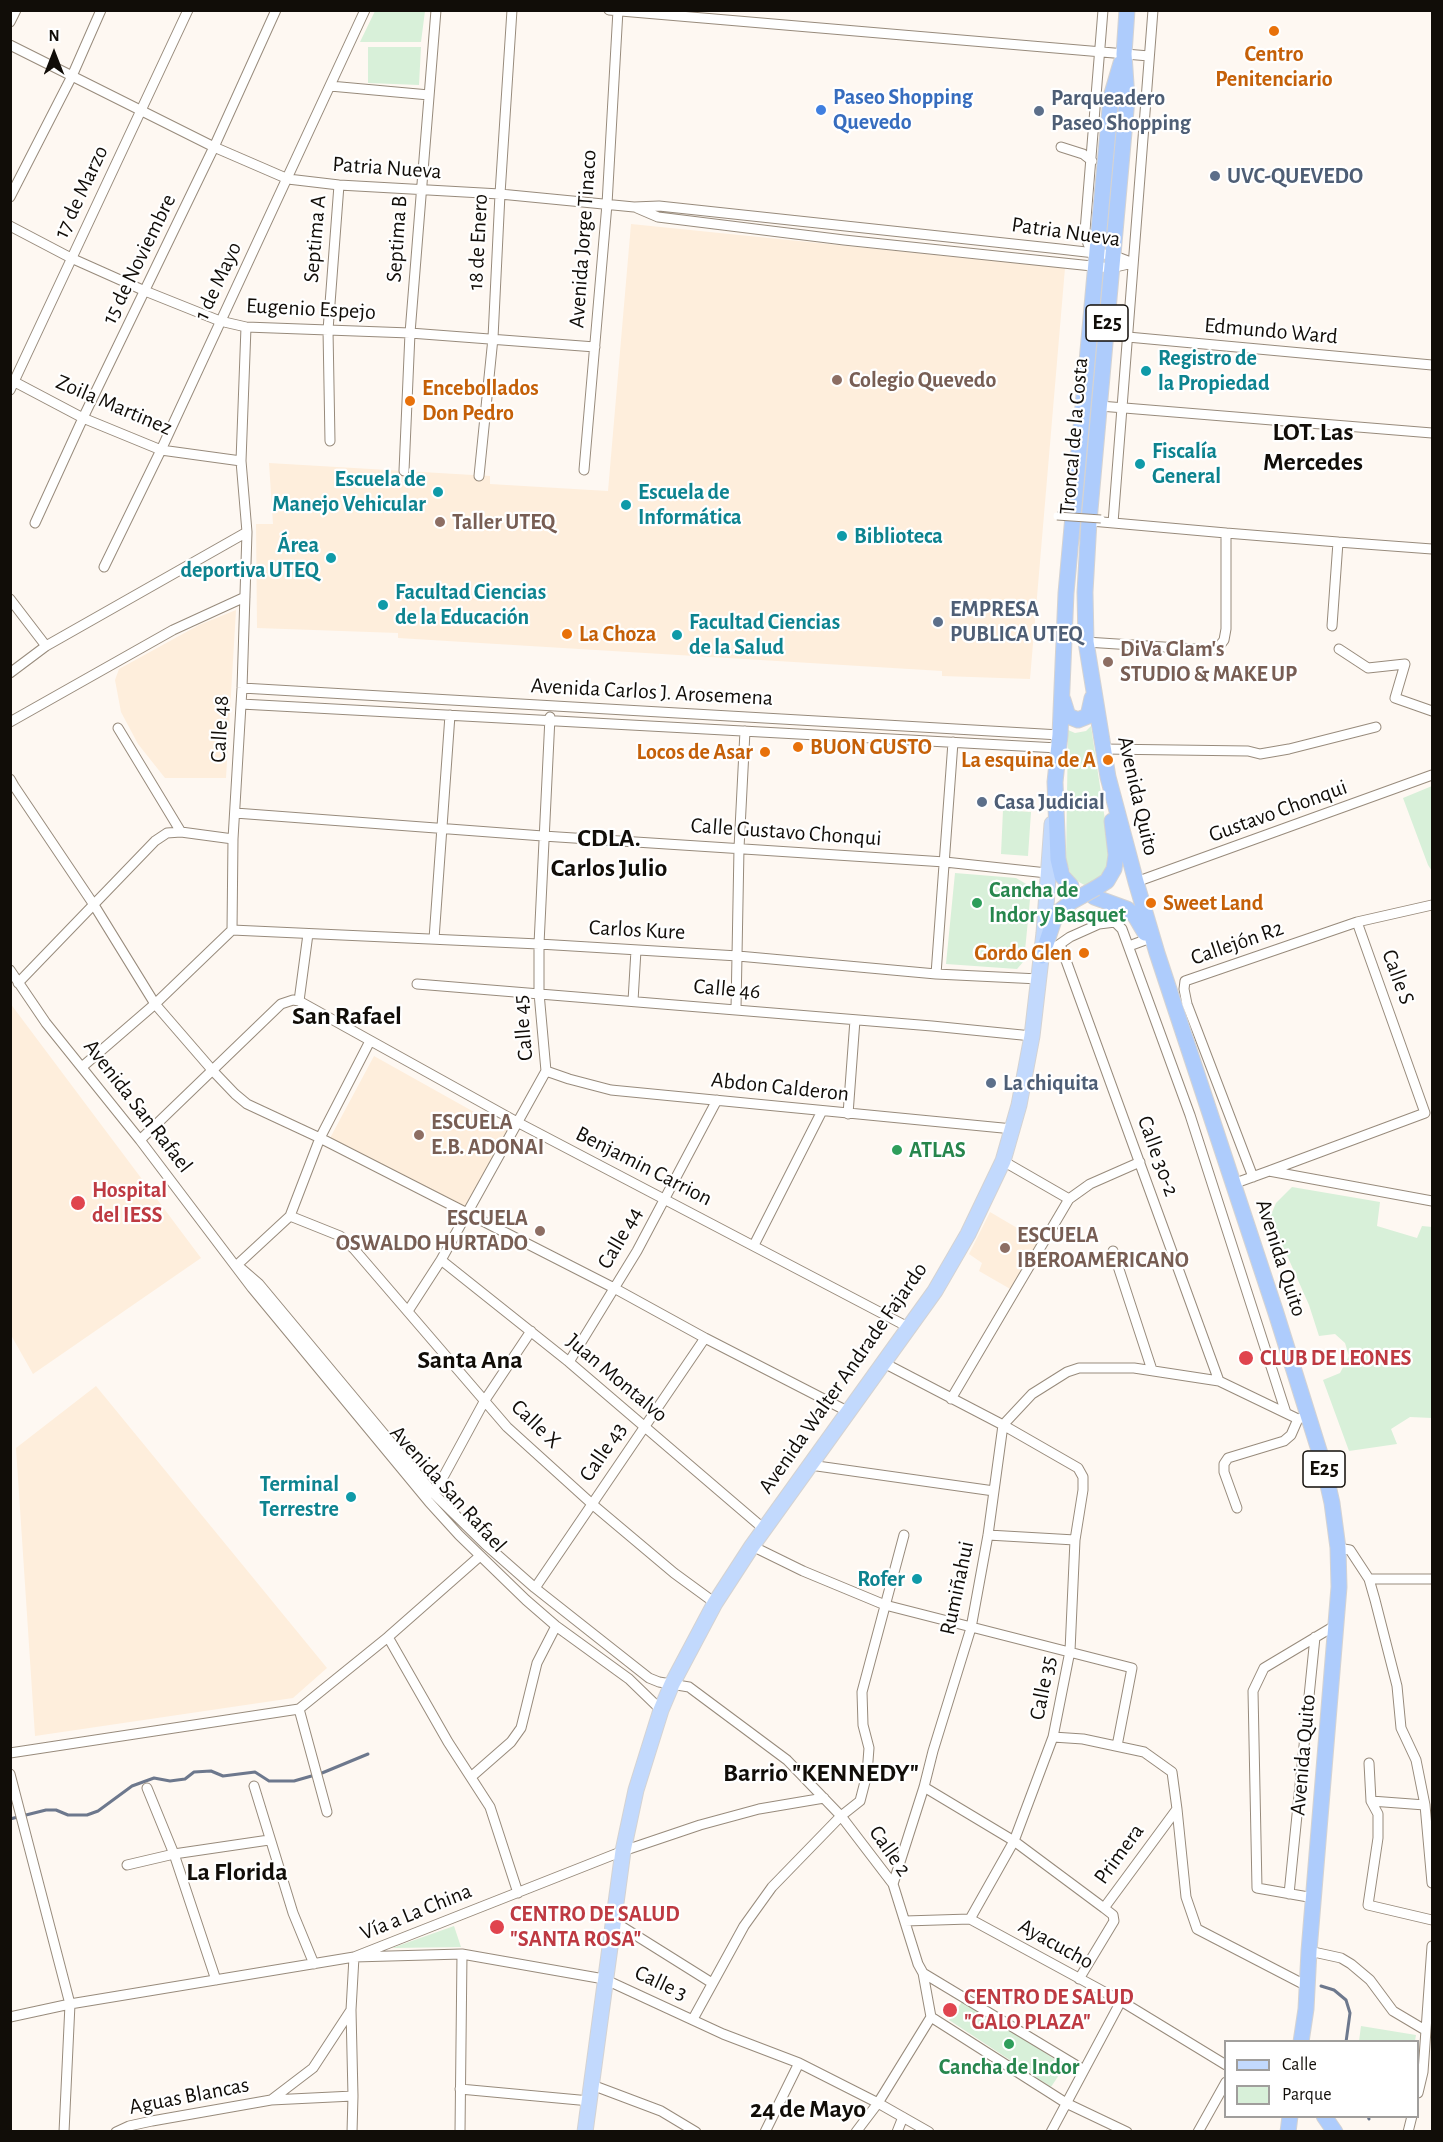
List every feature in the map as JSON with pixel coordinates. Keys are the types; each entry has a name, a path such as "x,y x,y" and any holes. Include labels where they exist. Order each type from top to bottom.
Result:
{"highway":[{"name":"Troncal de la Costa","path":"1064,629 1104,261 1127,99 1124,54 1127,10"},
{"name":"Troncal de la Costa","path":"1086,642 1085,592 1095,520 1106,334 1104,261"},
{"name":"Avenida Walter Andrade Fajardo","path":"1055,782 1064,629"},
{"name":"Avenida Quito","path":"1086,642 1108,777 1136,882 1332,1503 1338,1548 1339,1587 1306,2008 1301,2040"},
{"path":"1062,691 1068,716 1078,720 1084,719 1090,712 1094,690"},
{"path":"1095,893 1107,880 1116,862 1108,777"},
{"path":"1055,782 1058,859 1062,876 1071,894"},
{"path":"1071,894 1095,893 1131,912 1157,953"},
{"path":"1042,956 1056,914 1071,894"},
{"name":"Avenida Quito","path":"1306,2008 1309,2040"}],"main road":[{"name":"Avenida Walter Andrade Fajardo","path":"585,2132 622,1851 636,1790 661,1710 672,1684 715,1603 764,1528 935,1291 957,1253 1003,1161 1032,1036 1042,956 1055,782"}],"street":[{"path":"10,22 16,10"},
{"path":"10,197 72,76 101,10"},
{"name":"17 de Marzo","path":"12,384 188,10"},
{"name":"15 de Noviembre","path":"35,523 214,147 276,10"},
{"name":"1 de Mayo","path":"104,567 288,179 365,10"},
{"name":"Septima B","path":"404,471 410,333 436,10"},
{"name":"18 de Enero","path":"479,476 493,338 512,10"},
{"path":"609,10 1149,56"},
{"path":"1103,10 1085,231 1088,244 1104,261"},
{"path":"1113,523 1153,10"},
{"name":"Avenida Jorge Tinaco","path":"584,470 607,204 618,11"},
{"name":"Patria Nueva","path":"10,45 214,147 288,179 339,185 500,194 634,207 659,206 1104,261"},
{"path":"330,86 429,95"},
{"path":"1092,161 1083,154 1061,147 1082,146 1093,138"},
{"name":"Septima A","path":"330,441 327,330 339,185"},
{"name":"Patria Nueva","path":"634,207 658,217 844,240 1133,263"},
{"name":"Eugenio Espejo","path":"10,226 71,258 145,291 220,321 246,327 410,333 595,347"},
{"name":"Calle 48","path":"232,930 233,839 242,688 247,532 241,461 246,327"},
{"name":"Edmundo Ward","path":"1106,334 1432,364"},
{"name":"Zoila Martinez","path":"12,384 83,418 161,450 241,461"},
{"path":"1100,406 1432,433"},
{"path":"1057,516 1226,533 1432,549"},
{"path":"10,673 46,646 247,532"},
{"path":"1086,642 1210,650 1218,648 1224,640 1226,629 1226,533"},
{"path":"1332,626 1338,542"},
{"path":"10,722 173,630 244,597"},
{"path":"10,599 46,646"},
{"path":"1339,649 1368,668 1405,664 1395,698 1432,711"},
{"name":"Avenida Carlos J. Arosemena","path":"242,688 551,706 1059,742"},
{"name":"Avenida Carlos J. Arosemena","path":"241,704 953,742 1059,742"},
{"name":"Calle 45","path":"408,1311 441,1260 546,1071 539,993 539,944 551,706"},
{"path":"434,939 450,715"},
{"path":"1103,749 1248,751 1260,754 1289,750 1376,727"},
{"path":"118,728 181,832"},
{"path":"736,1009 739,848 745,731"},
{"path":"936,974 953,742"},
{"name":"Gustavo Chonqui","path":"1136,882 1432,775"},
{"path":"10,779 94,905 155,1004 213,1071 235,1094 256,1110 320,1138 614,1288 849,1412"},
{"name":"Calle Gustavo Chonqui","path":"234,813 945,862 1047,873"},
{"path":"18,982 155,841 167,833 181,832 233,839"},
{"name":"Callejón R2","path":"1253,1177 1187,1004 1183,984 1185,981 1357,922 1432,905"},
{"path":"1042,956 1085,929 1111,922 1119,924 1190,1115 1286,1413"},
{"name":"Calle S","path":"1269,1171 1425,1113 1357,922"},
{"path":"82,1067 155,1004 232,930"},
{"name":"Carlos Kure","path":"232,930 738,956 936,974 1039,979"},
{"path":"140,1140 281,1004 292,1000 299,1001 308,934"},
{"path":"1129,946 1148,939"},
{"name":"Calle 30-2","path":"1060,944 1219,1381"},
{"path":"633,1001 636,950"},
{"name":"Avenida San Rafael","path":"10,970 46,1023 140,1140 237,1265 252,1288 429,1502 480,1556 556,1626 629,1679 661,1710"},
{"name":"Calle 46","path":"417,984 736,1009 1032,1036"},
{"name":"Benjamin Carrion","path":"299,1001 517,1122 908,1327"},
{"path":"848,1114 855,1020"},
{"path":"237,1265 290,1216 320,1138 370,1041"},
{"name":"Abdon Calderon","path":"546,1071 611,1090 1012,1129"},
{"name":"Calle 44","path":"569,1362 637,1251 717,1100"},
{"path":"754,1245 822,1111"},
{"path":"1003,1161 1069,1199"},
{"path":"951,1399 1069,1199 1089,1184 1140,1162"},
{"path":"1233,1184 1269,1171 1432,1201"},
{"name":"Calle X","path":"290,1216 340,1236 346,1241 507,1427 592,1504 674,1573 715,1603"},
{"path":"1113,1251 1152,1370"},
{"name":"Juan Montalvo","path":"441,1260 569,1362 764,1528"},
{"name":"Avenida San Rafael","path":"237,1265 259,1284 434,1494 485,1544 535,1588 649,1678 672,1684"},
{"path":"434,1494 485,1400 531,1331"},
{"name":"Calle 43","path":"535,1588 705,1338"},
{"path":"884,1363 1003,1425 1032,1394 1067,1372 1079,1368 1134,1368 1219,1381 1286,1413 1304,1418 1284,1441 1228,1458 1224,1464 1224,1472 1237,1508"},
{"name":"Rumiñahui","path":"893,1884 971,1628 988,1534 1003,1425"},
{"name":"Calle 35","path":"970,1919 1014,1840 1053,1737 1070,1651 1075,1539 1083,1490 1083,1477 1078,1468 1003,1425"},
{"path":"810,1465 994,1491"},
{"path":"988,1534 1075,1539"},
{"path":"693,2019 744,1926 772,1887 841,1816 860,1801 867,1774 869,1748 863,1725 862,1692 904,1535"},
{"path":"752,1546 803,1571 885,1605 1132,1668 1117,1746"},
{"path":"1338,1548 1350,1550 1369,1579 1397,1686 1401,1728 1416,1760 1425,1805 1432,1883"},
{"path":"10,1753 299,1709 388,1637 480,1556"},
{"path":"1369,1579 1432,1580"},
{"path":"1314,1898 1257,1888 1253,1691 1264,1668 1336,1625"},
{"path":"471,1777 511,1742 521,1728 537,1663 556,1626"},
{"path":"388,1637 448,1742 490,1807 518,1893"},
{"path":"1289,1894 1315,1637"},
{"name":"Calle 2","path":"672,1684 689,1687 787,1760 841,1816 893,1884 918,1964 923,1973 931,2017"},
{"path":"299,1709 327,1812"},
{"path":"1053,1737 1083,1739 1144,1752 1172,1772 1186,1897 1197,1929 1307,1986"},
{"path":"1369,1763 1371,1801 1378,1814 1378,1838 1368,1905 1432,1920"},
{"path":"10,1774 69,2004 64,2132"},
{"path":"254,1786 293,1912 314,1964"},
{"name":"Primera","path":"924,1787 1014,1840 1104,1908 1177,1809"},
{"path":"147,1788 174,1854 216,1980"},
{"name":"Vía a La China","path":"10,2017 69,2004 354,1957 622,1851 700,1825 759,1809 824,1798"},
{"path":"1371,1801 1425,1805"},
{"path":"126,1866 174,1854 270,1840"},
{"path":"1079,1979 1114,1921 1113,1915 1104,1908"},
{"path":"905,1922 970,1919"},
{"name":"Ayacucho","path":"970,1919 1121,2001 1224,2064"},
{"path":"613,1921 712,1983"},
{"path":"1419,2089 1423,2072 1432,1946"},
{"path":"1309,1951 1341,1958 1351,1964 1370,1980 1393,2011 1425,2030"},
{"path":"460,2132 462,1954"},
{"name":"Calle 3","path":"354,1957 462,1954 604,1979 723,2034 799,2063 929,2132"},
{"path":"352,2132 351,2010 354,1957"},
{"path":"923,1973 1084,2070"},
{"path":"1051,2132 1121,2001"},
{"path":"271,2100 313,2068 351,2010"},
{"path":"856,2132 878,2103 931,2017 1066,2103 1127,2132"},
{"path":"765,2132 799,2063"},
{"path":"1198,2132 1224,2086"},
{"path":"460,2089 591,2093 661,2111 696,2132"},
{"name":"Aguas Blancas","path":"116,2132 271,2100 353,2096"},
{"path":"897,2132 903,2117"}],"shaded area":[{"path":"631,224 1065,268 1030,679 942,676 942,671 398,638 398,633 257,628 256,524 273,524 269,463 490,476 490,484 608,491"},
{"path":"236,610 226,778 165,778 138,744 121,712 115,680 119,669 199,625"},
{"path":"10,1003 201,1258 33,1374 11,1335"},
{"name":"ESCUELA E.B. ADONAI","path":"374,1056 508,1131 464,1210 329,1140"},
{"name":"ESCUELA IBEROAMERICANO","path":"990,1212 1041,1242 1012,1290 979,1271 982,1263 969,1254"},
{"path":"96,1386 327,1668 293,1698 35,1736 16,1448"}],"green space":[{"path":"375,11 425,11 421,42 360,42"},
{"path":"368,47 421,47 419,85 368,83"},
{"path":"1091,726 1111,860 1104,874 1086,886 1072,878 1066,860 1068,730 1075,733 1086,731"},
{"path":"1432,786 1432,871 1403,798"},
{"path":"1003,810 1031,812 1028,856 1001,854"},
{"path":"955,873 1016,878 1031,889 1024,961 1017,969 946,964"},
{"path":"1292,1187 1380,1202 1377,1226 1417,1238 1422,1226 1432,1227 1432,1418 1410,1417 1391,1429 1397,1444 1349,1451 1323,1380 1340,1373 1349,1356 1345,1343 1335,1334 1319,1336 1309,1305 1270,1217 1276,1203"},
{"path":"454,1926 461,1947 392,1948"},
{"path":"964,1999 1065,2066 1051,2087 949,2020"},
{"path":"1361,2026 1416,2035 1415,2040 1359,2040"}],"waterway":[{"path":"10,1819 46,1810 56,1810 68,1815 87,1815 98,1811 132,1786 154,1778 170,1781 185,1779 194,1772 211,1771 223,1776 255,1772 269,1781 294,1781 322,1773 368,1754"},
{"path":"1321,1986 1334,1990 1346,2000 1350,2013 1346,2040"}],"place":[{"name":"Centro Penitenciario","path":"1274,31"},
{"name":"Paseo Shopping Quevedo","path":"821,110"},
{"name":"Parqueadero Paseo Shopping","path":"1039,111"},
{"name":"UVC-QUEVEDO","path":"1215,176"},
{"name":"Registro de la Propiedad","path":"1146,371"},
{"name":"Colegio Quevedo","path":"837,380"},
{"name":"Encebollados Don Pedro","path":"410,401"},
{"name":"Fiscalía General","path":"1140,464"},
{"name":"Escuela de Manejo Vehicular","path":"438,492"},
{"name":"Escuela de Informática","path":"626,505"},
{"name":"Taller UTEQ","path":"440,522"},
{"name":"Biblioteca","path":"842,536"},
{"name":"Área deportiva UTEQ","path":"331,558"},
{"name":"Facultad Ciencias de la Educación","path":"383,605"},
{"name":"EMPRESA PUBLICA UTEQ","path":"938,622"},
{"name":"La Choza","path":"567,634"},
{"name":"Facultad Ciencias de la Salud","path":"677,635"},
{"name":"DiVa Glam's STUDIO & MAKE UP","path":"1108,662"},
{"name":"BUON GUSTO","path":"798,747"},
{"name":"Locos de Asar","path":"765,752"},
{"name":"La esquina de A","path":"1108,760"},
{"name":"Casa Judicial","path":"982,802"},
{"name":"Cancha de Indor y Basquet","path":"977,903"},
{"name":"Sweet Land","path":"1151,903"},
{"name":"Gordo Glen","path":"1084,953"},
{"name":"La chiquita","path":"991,1083"},
{"name":"ESCUELA E.B. ADONAI","path":"419,1135"},
{"name":"ATLAS","path":"897,1150"},
{"name":"Hospital del IESS","path":"78,1203"},
{"name":"ESCUELA OSWALDO HURTADO","path":"540,1231"},
{"name":"ESCUELA IBEROAMERICANO","path":"1005,1248"},
{"name":"CLUB DE LEONES","path":"1246,1358"},
{"name":"Terminal Terrestre","path":"351,1497"},
{"name":"Rofer","path":"917,1579"},
{"name":"CENTRO DE SALUD \"SANTA ROSA\"","path":"497,1927"},
{"name":"CENTRO DE SALUD \"GALO PLAZA\"","path":"950,2010"},
{"name":"Cancha de Indor","path":"1009,2044"}],"district":[{"name":"LOT. Las Mercedes","path":"1313,447"},
{"name":"CDLA. Carlos Julio","path":"609,853"},
{"name":"San Rafael","path":"347,1016"},
{"name":"Santa Ana","path":"470,1360"},
{"name":"Barrio \"KENNEDY\"","path":"821,1773"},
{"name":"La Florida","path":"237,1872"},
{"name":"24 de Mayo","path":"808,2109"}]}
